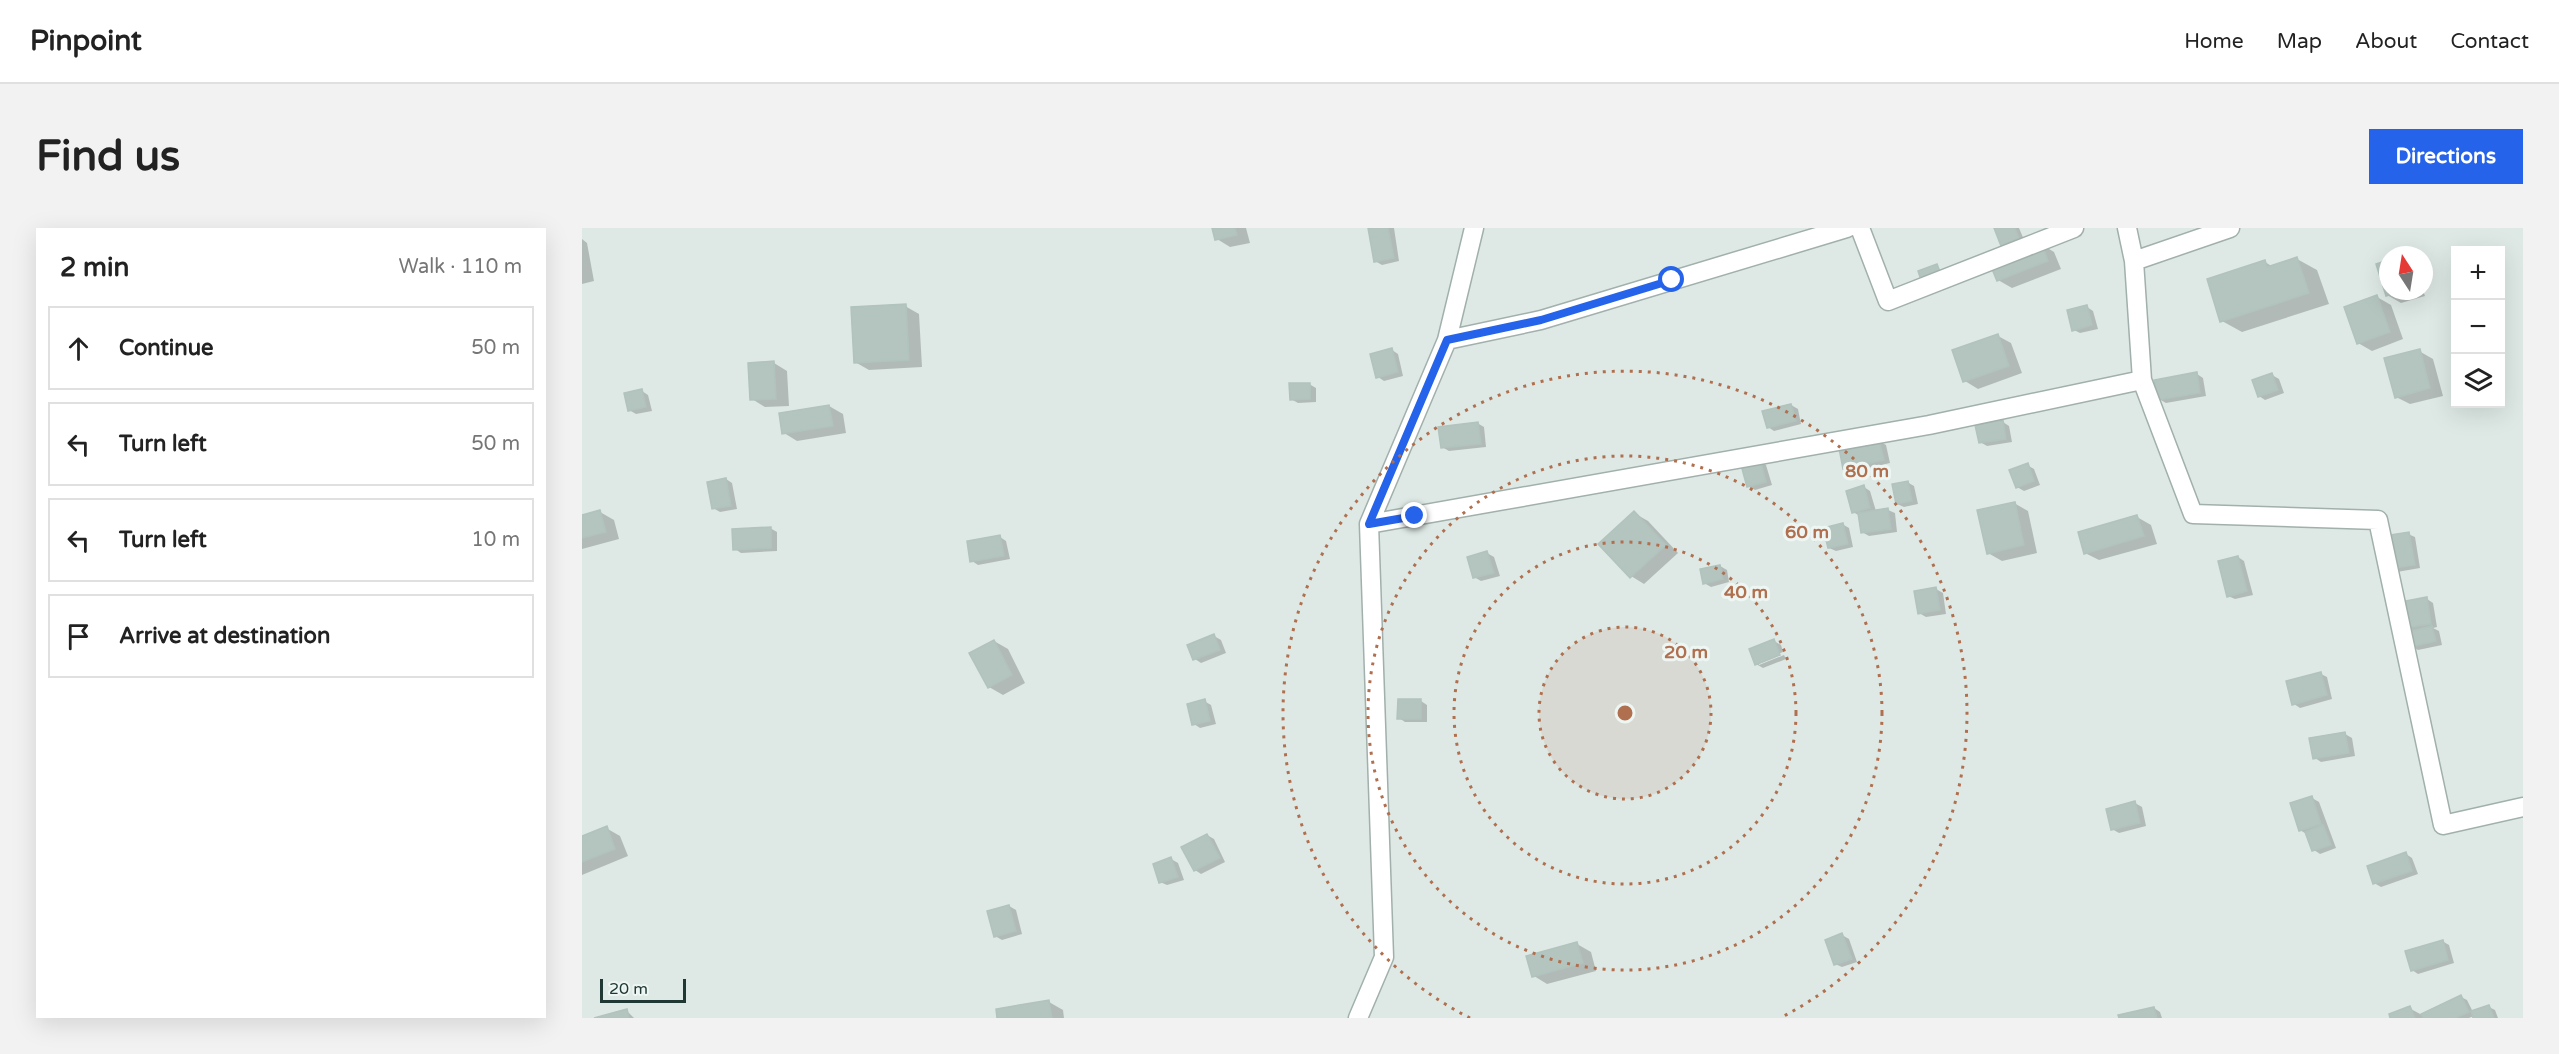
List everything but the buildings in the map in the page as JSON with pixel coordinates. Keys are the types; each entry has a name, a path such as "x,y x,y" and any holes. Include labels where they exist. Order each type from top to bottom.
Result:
{"street":[{"path":"1358,1018 1384,957 1369,524 1447,340 1474,228"},
{"path":"1447,340 1541,320 1803,234 1847,228"},
{"path":"1860,228 1888,301 2074,228"},
{"path":"2127,228 2134,261 2142,380 2193,514 2378,520 2443,825 2523,807"},
{"path":"2134,261 2230,228"},
{"path":"1369,524 1929,425 2142,380"}],"route":[{"path":"1415,516 1369,524 1447,340 1541,320 1672,280"}]}
